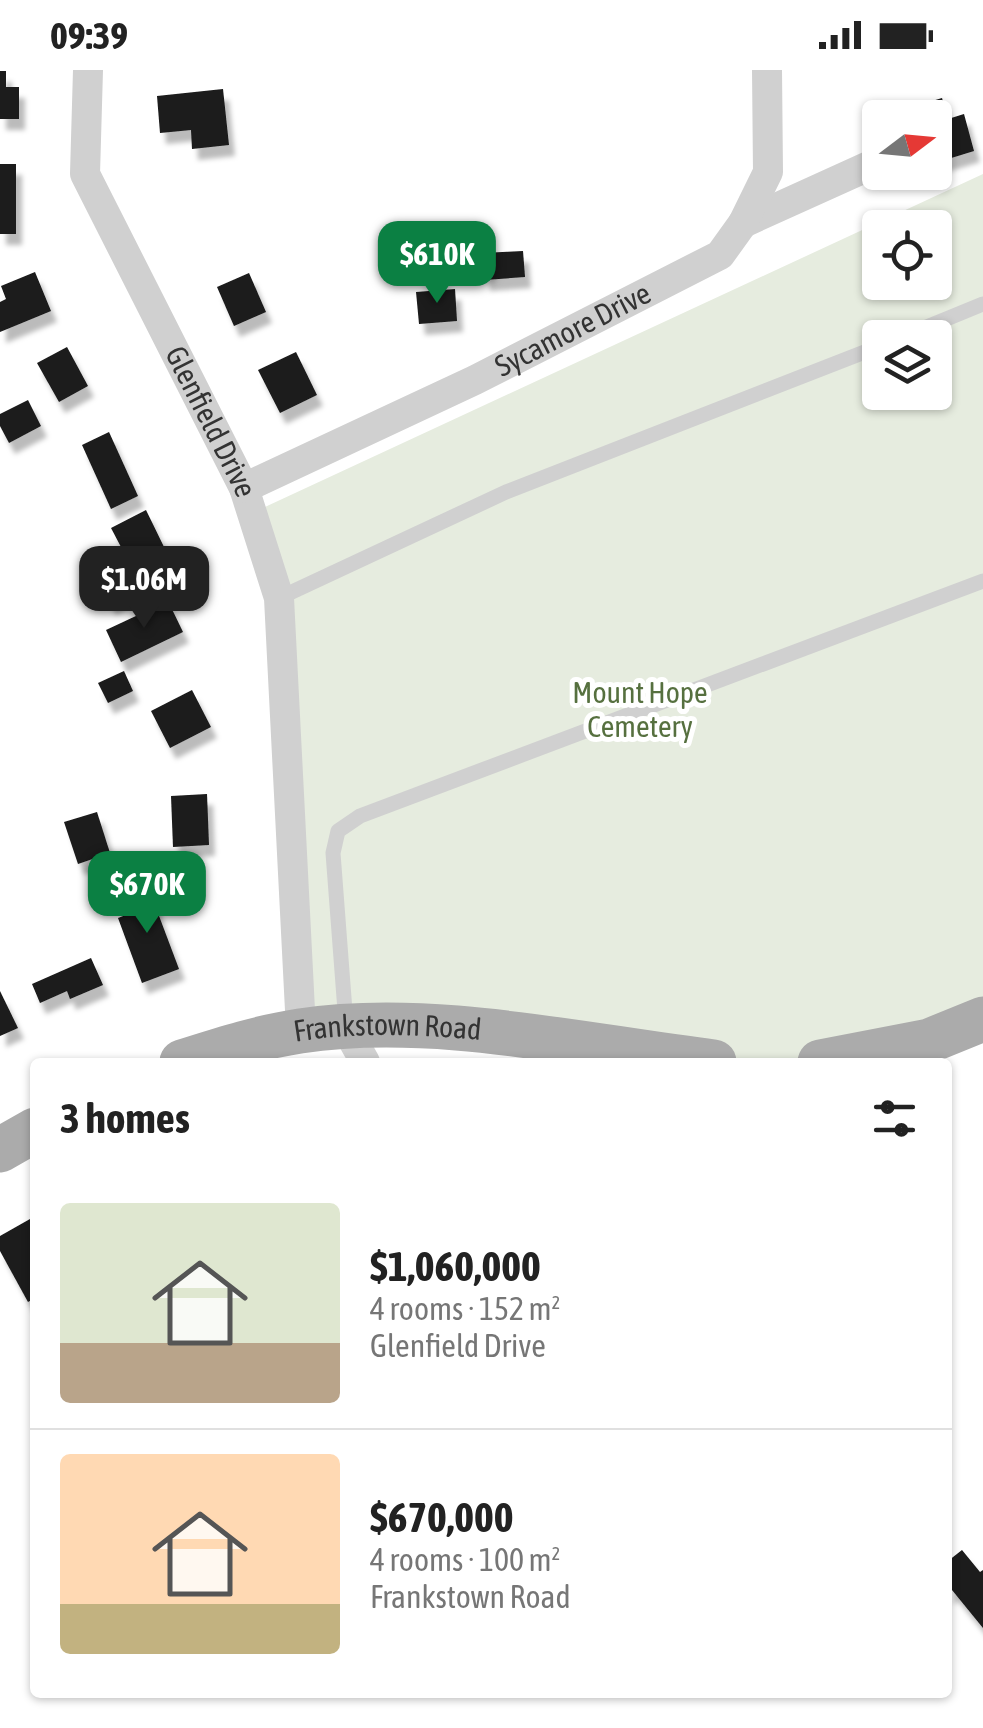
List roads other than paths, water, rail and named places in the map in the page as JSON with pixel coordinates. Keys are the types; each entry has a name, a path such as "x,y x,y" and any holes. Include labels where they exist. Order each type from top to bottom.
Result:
{"main road":[{"path":"841,1058 929,1041 983,1020"},
{"name":"Frankstown Road","path":"197,1058 301,1030 355,1045 440,1028 682,1058"},
{"path":"0,1150 30,1133"}],"street":[{"name":"Glenfield Drive","path":"88,70 85,174 244,488 279,598 301,1030"},
{"name":"Sycamore Drive","path":"244,488 475,380 720,255 743,224 768,172 767,70"},
{"path":"743,224 862,169"}],"lane":[{"path":"944,320 983,304"},
{"path":"279,598 506,492 862,353"},
{"path":"355,1045 334,854 338,831 360,816 983,581"}],"park label":[{"name":"Mount Hope Cemetery","path":"640,710"}]}
